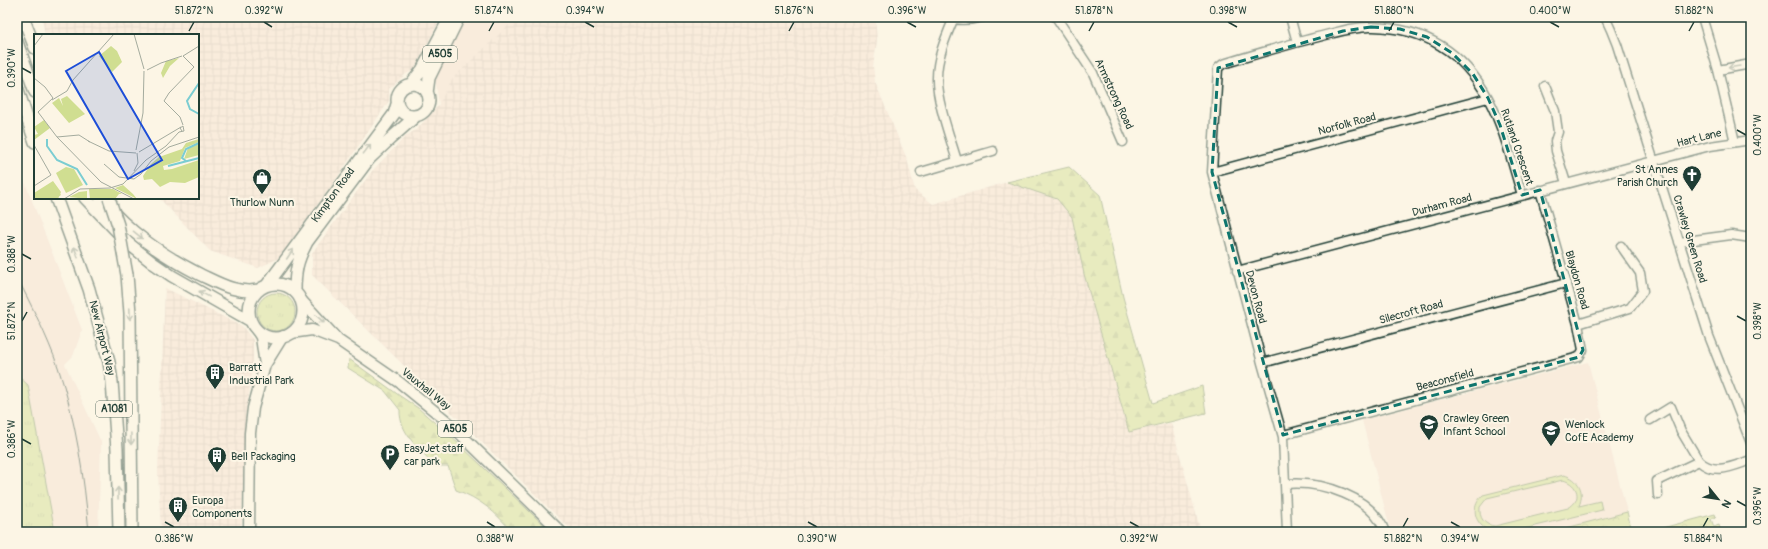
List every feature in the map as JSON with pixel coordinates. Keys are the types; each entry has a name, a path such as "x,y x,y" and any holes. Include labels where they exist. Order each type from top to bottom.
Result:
{"highway":[{"path":"23,17 34,45"},
{"name":"A505","path":"410,85 422,70 450,17"},
{"name":"A505","path":"427,93 429,78 459,17"},
{"path":"17,42 34,89"},
{"path":"410,85 420,86 427,93 429,100 427,107 423,112 416,116 406,115 402,112 398,104 399,92 404,87 410,85"},
{"path":"18,89 34,117"},
{"path":"18,89 34,139"},
{"name":"Kimpton Road","path":"263,288 394,114 398,104"},
{"name":"Kimpton Road","path":"297,296 295,272 299,256 307,242 369,159 416,116"},
{"name":"New Airport Way","path":"56,199 89,289 109,362 117,449 119,532"},
{"path":"86,199 128,243 154,263 172,276 254,325 269,337 287,334 300,321 302,307 297,296 282,285 241,291 230,288 171,260 138,236 118,218 101,199"},
{"name":"New Airport Way","path":"109,199 118,225 127,275 130,313 132,532"},
{"path":"254,325 249,313 250,304 253,296 263,288"}],"main road":[{"name":"Vauxhall Way","path":"297,296 338,340 428,404 561,532"},
{"path":"249,532 250,432 253,408 264,365 261,337 254,325"},
{"name":"Vauxhall Way","path":"287,334 312,330 338,340"},
{"path":"264,365 287,334"}],"street":[{"path":"944,17 953,20 968,21 983,17"},
{"name":"Armstrong Road","path":"1057,17 1084,56 1093,73 1123,142"},
{"path":"1290,17 1297,42"},
{"name":"Crawley Green Road","path":"1605,17 1617,45 1709,336 1751,443"},
{"path":"1702,17 1718,70 1736,142"},
{"path":"953,20 940,54 936,80 939,97 957,162"},
{"name":"Rutland Crescent","path":"1218,68 1223,64 1297,42 1343,31 1371,27 1400,29 1427,37 1452,53 1473,74 1488,98 1500,125 1522,195"},
{"path":"1718,70 1751,64"},
{"name":"Devon Road","path":"1218,68 1212,172 1237,271 1283,435 1287,532"},
{"path":"1545,86 1555,111 1558,132 1555,141 1566,183"},
{"name":"Norfolk Road","path":"1212,172 1488,98"},
{"name":"Hart Lane","path":"1653,161 1710,146 1751,140"},
{"path":"921,172 993,151"},
{"name":"Durham Road","path":"1237,271 1653,161"},
{"name":"Blaydon Road","path":"1540,190 1578,324 1630,308 1643,291 1640,273 1621,246"},
{"path":"1679,242 1731,235 1751,238"},
{"name":"Silecroft Road","path":"1262,363 1566,283"},
{"name":"Beaconsfield","path":"1283,435 1579,357 1583,350 1578,324"},
{"path":"1650,420 1671,407 1681,431 1699,462 1704,466 1715,470 1724,469 1751,460"},
{"path":"1658,494 1657,481 1699,462"},
{"path":"1286,484 1297,483 1316,486 1339,492 1358,500 1378,518 1385,532"}],"highlighted area":[{"path":"1371,27 1400,29 1427,37 1452,53 1473,74 1488,98 1500,125 1522,195 1540,190 1583,350 1579,357 1283,435 1212,172 1218,68 1343,31"}],"shaded area":[{"path":"42,17 441,17 414,70 406,74 389,89 389,101 332,185 279,258 258,268 210,251 160,199 199,199 199,34 45,34"},
{"path":"467,17 517,17 439,104 435,78"},
{"path":"517,17 875,17 877,41 873,66 875,82 907,159 915,190 933,204 1007,182 1057,199 1072,217 1129,432 1171,423 1201,532 573,532 312,275 312,253 372,171 406,136 417,129 438,106 452,79"},
{"path":"17,162 82,330 73,356 65,364 101,442 98,532 17,532"},
{"name":"Barratt Industrial Park","path":"165,288 242,326 253,340 253,364 247,409 241,532 161,532 158,472"},
{"name":"Wenlock CofE Academy","path":"1588,362 1627,512 1551,532 1391,532 1362,420"}],"green space":[{"path":"1069,167 1100,195 1123,297 1153,403 1202,386 1206,413 1129,432 1084,274 1072,217 1057,199 1007,182"},
{"path":"276,293 286,296 292,302 295,312 292,322 286,328 276,331 266,328 260,322 257,312 260,302 266,296"},
{"path":"349,359 418,408 459,444 551,532 512,532 487,507 472,497 456,490 448,466 436,466 418,448 407,434 403,426 400,410 385,391 348,368"},
{"path":"17,375 28,385 55,532 17,532"},
{"path":"1564,475 1574,479 1579,486 1581,491 1581,501 1579,506 1600,501 1602,510 1511,532 1487,532 1478,521 1475,513 1476,505 1483,495","holes":["1563,480 1568,482 1577,492 1576,501 1568,508 1495,526 1488,524 1481,518 1480,507 1487,498"]},
{"path":"1627,512 1632,532 1551,532"},
{"path":"1715,514 1716,517 1711,519 1714,527 1719,525 1721,532 1647,532"}],"tram line":[{"path":"17,277 49,344 58,367 70,407 85,490 89,532"}],"place":[{"name":"St Annes Parish Church","path":"1692,192"},
{"name":"Thurlow Nunn","path":"262,195"},
{"name":"Barratt Industrial Park","path":"215,390"},
{"name":"Crawley Green Infant School","path":"1429,441"},
{"name":"Wenlock CofE Academy","path":"1551,447"},
{"name":"EasyJet staff car park","path":"390,471"},
{"name":"Bell Packaging","path":"217,473"},
{"name":"Europa Components","path":"178,523"}]}
